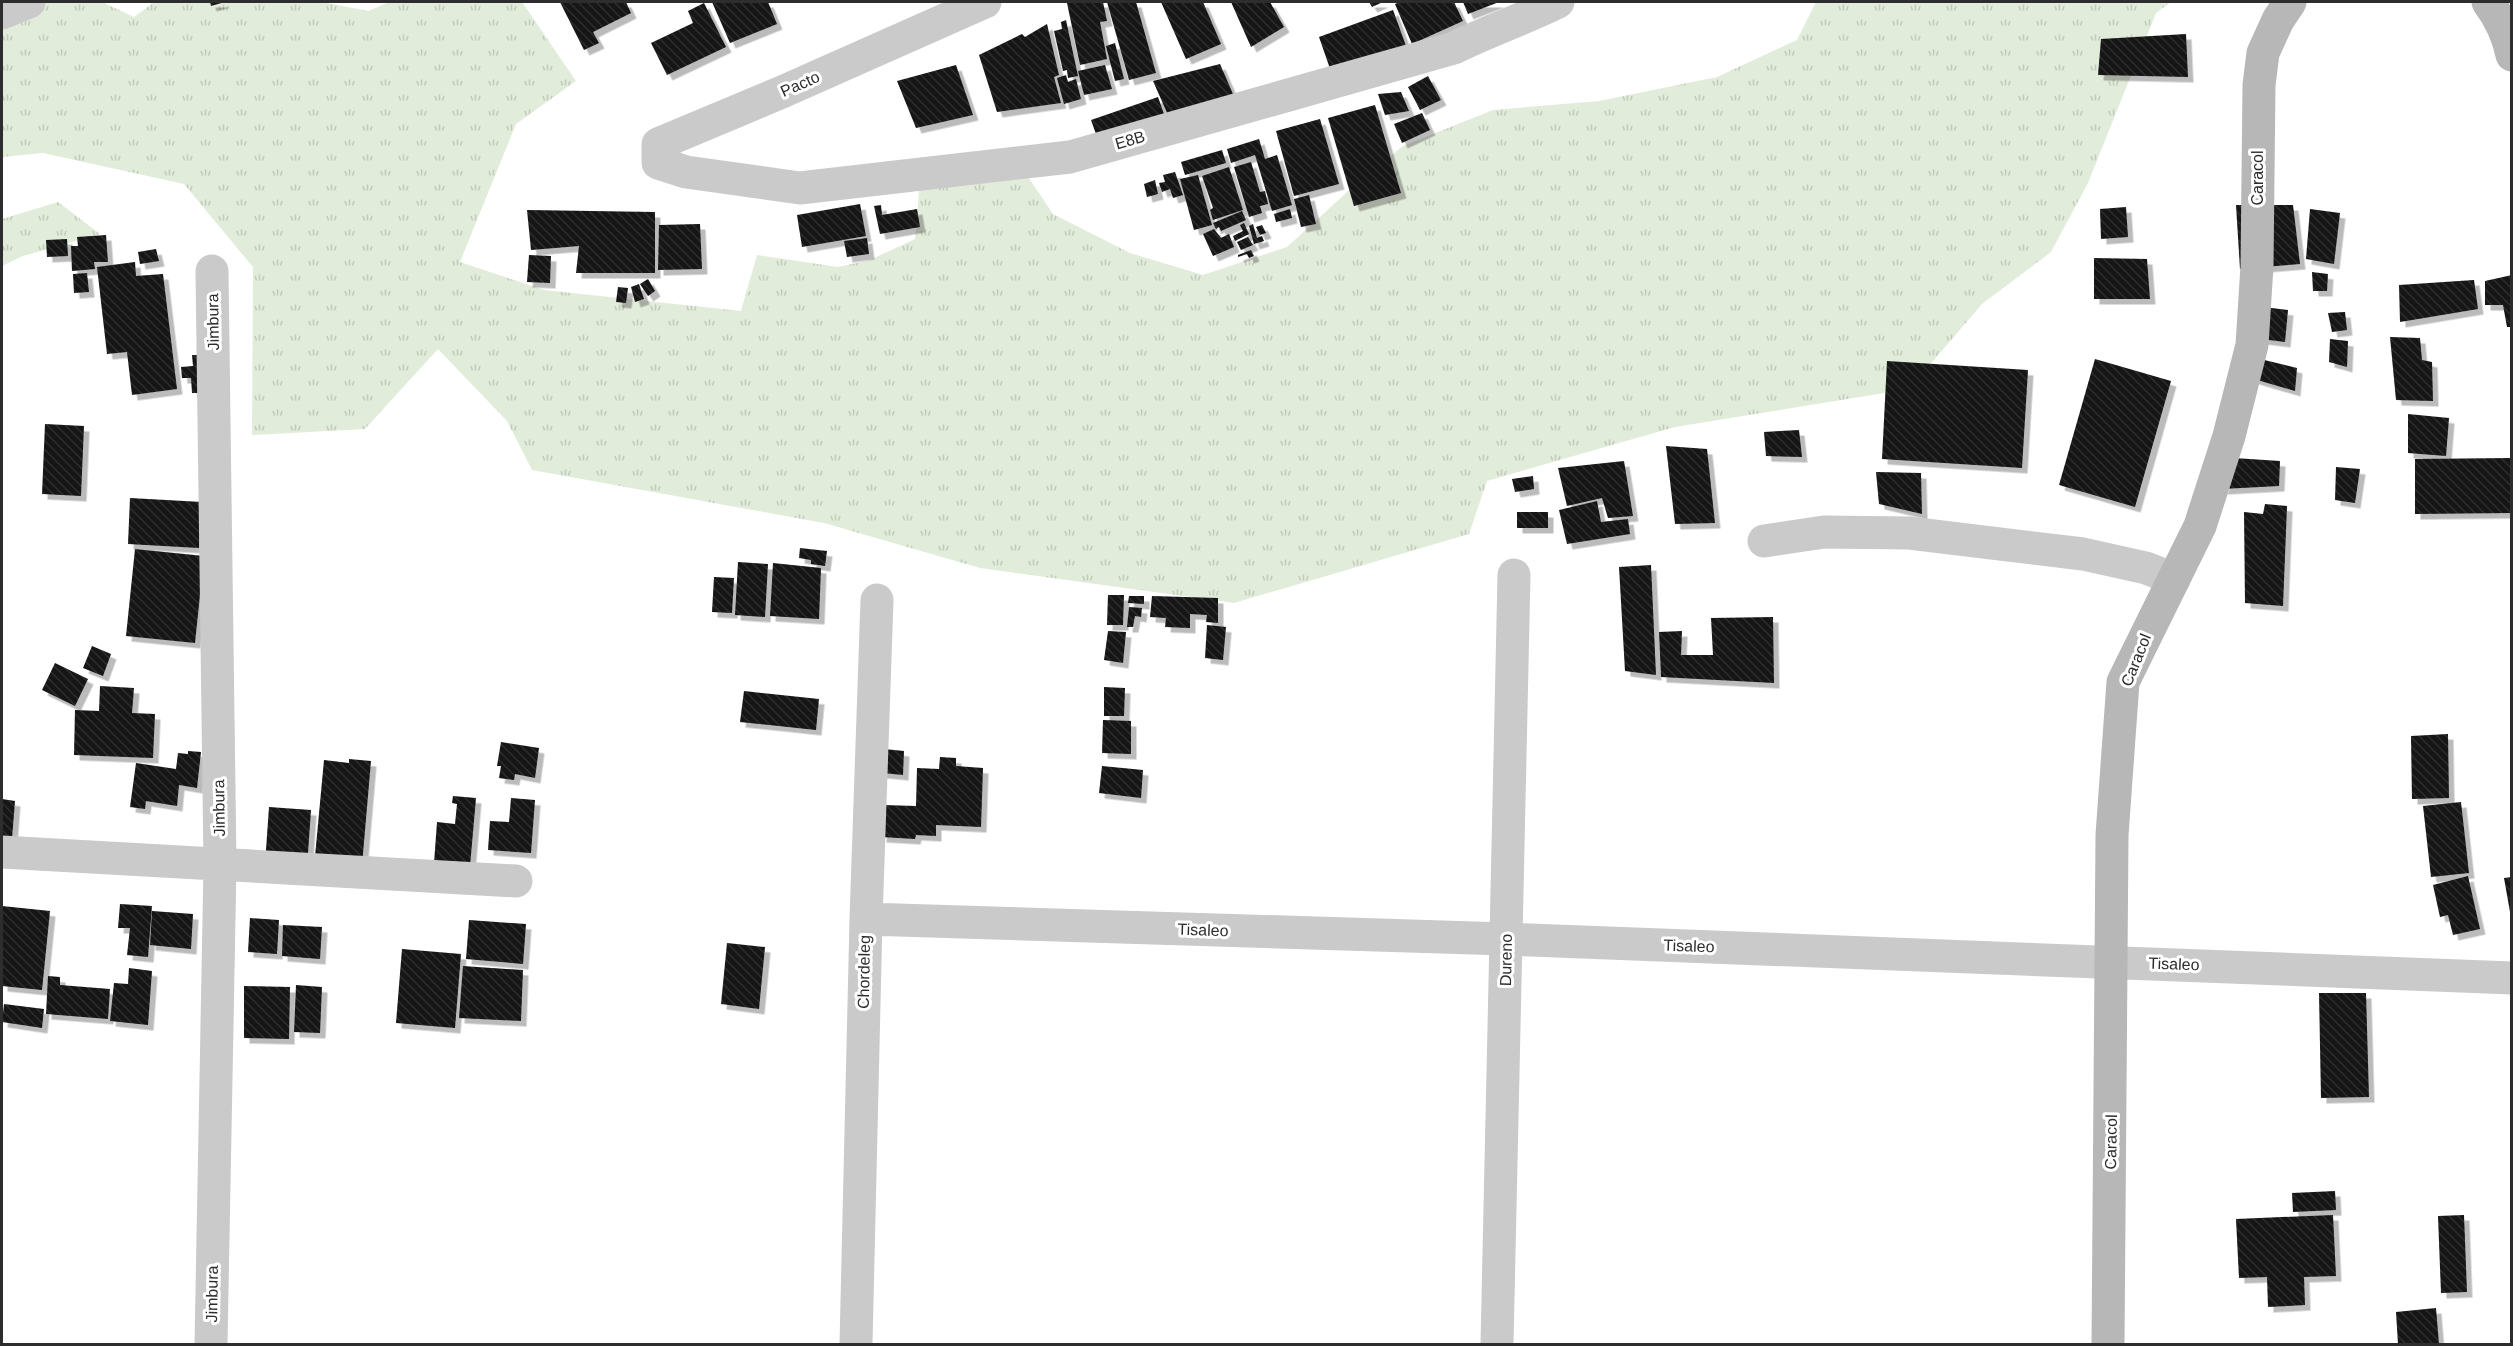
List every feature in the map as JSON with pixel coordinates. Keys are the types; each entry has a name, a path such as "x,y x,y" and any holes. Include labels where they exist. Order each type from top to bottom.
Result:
{"street":[{"path":"2,13 29,2"},
{"name":"Pacto","path":"686,172 658,163 658,144 985,2"},
{"name":"E8B","path":"686,172 800,188 1070,157 1454,48 1494,28 1558,2"},
{"name":"Caracol","path":"2108,1344 2113,962 2112,835 2124,682 2200,526 2229,436 2252,345 2257,266 2259,85 2263,53 2277,20 2290,2"},
{"path":"2488,2 2499,17 2509,42 2511,55"},
{"name":"Jimbura","path":"211,1344 220,865 212,271"},
{"path":"1764,541 1824,532 1909,532 2083,554 2146,567 2174,579"},
{"name":"Dureno","path":"1497,1344 1514,575"},
{"name":"Chordeleg","path":"856,1344 866,919 877,600"},
{"path":"2,852 516,881"},
{"name":"Tisaleo","path":"866,919 1506,939 2511,978"}],"green space":[{"path":"102,2 134,17 154,2 322,2 369,11 389,2 522,2 576,81 516,124 460,262 544,290 741,311 757,255 838,267 870,260 915,239 920,181 1024,171 1053,214 1130,253 1203,275 1287,247 1357,183 1403,146 1493,110 1599,101 1717,77 1797,40 1816,2 2171,2 2156,13 2088,183 2051,252 1982,304 1909,389 1675,427 1487,481 1469,534 1234,603 980,568 824,523 532,470 507,421 438,349 365,429 252,435 253,267 184,184 43,153 2,157 2,3"},
{"path":"58,202 100,234 23,256 2,266 2,219"}],"building":[{"path":"210,2 225,2 211,6"},
{"path":"560,2 626,2 631,13 593,32 599,43 584,50"},
{"path":"712,2 768,2 777,24 730,43"},
{"path":"1103,2 1107,21 1100,22 1107,59 1080,65 1067,3"},
{"path":"1107,2 1136,2 1156,73 1129,80"},
{"path":"1161,2 1203,2 1221,44 1186,59"},
{"path":"1231,2 1270,2 1284,27 1251,47"},
{"path":"1369,2 1383,2 1372,7"},
{"path":"1400,2 1454,2 1463,21 1412,44 1395,4"},
{"path":"1463,2 1499,2 1468,14"},
{"path":"704,3 726,47 667,75 651,43 693,23 688,11"},
{"path":"1393,10 1410,57 1335,83 1319,37"},
{"path":"1066,20 1078,76 1068,78 1067,70 1063,71 1054,31 1062,29 1061,22"},
{"path":"1047,24 1059,75 1054,77 1061,103 997,112 979,55 1022,34 1025,37"},
{"path":"2186,34 2188,77 2098,75 2101,39"},
{"path":"1115,43 1124,79 1115,81 1106,46"},
{"path":"1220,64 1236,101 1168,115 1153,81"},
{"path":"956,65 973,115 916,128 897,81"},
{"path":"1105,65 1112,89 1084,95 1078,71"},
{"path":"1066,75 1068,82 1076,79 1081,99 1064,104 1057,78"},
{"path":"1428,76 1441,100 1420,110 1408,87"},
{"path":"1401,92 1409,111 1385,115 1378,94"},
{"path":"1158,97 1170,131 1103,154 1091,120"},
{"path":"1375,105 1401,193 1354,206 1328,118"},
{"path":"1422,113 1430,130 1402,143 1394,124"},
{"path":"1320,119 1339,184 1294,196 1276,131"},
{"path":"1259,139 1265,159 1277,155 1292,205 1272,211 1255,155 1231,163 1227,149"},
{"path":"1222,150 1226,163 1185,175 1181,162"},
{"path":"1251,162 1260,192 1265,191 1268,204 1260,206 1262,213 1249,217 1234,167"},
{"path":"1229,167 1243,210 1213,220 1210,210 1213,208 1202,176"},
{"path":"1175,172 1183,195 1173,198 1170,189 1162,192 1159,183 1165,182 1163,175"},
{"path":"1198,175 1212,225 1194,230 1180,179"},
{"path":"1155,180 1158,194 1147,197 1144,184"},
{"path":"1309,195 1316,224 1301,227 1294,199"},
{"path":"860,204 866,236 802,247 797,215"},
{"path":"881,205 882,215 917,209 920,227 880,234 874,206"},
{"path":"2236,205 2293,205 2300,264 2240,269"},
{"path":"2126,207 2128,237 2101,239 2100,209"},
{"path":"1290,209 1292,218 1276,222 1274,214"},
{"path":"2310,209 2340,213 2334,264 2306,259"},
{"path":"527,210 655,212 655,273 576,273 579,246 531,250"},
{"path":"1242,211 1246,220 1221,231 1219,227 1216,229 1213,223"},
{"path":"1244,223 1249,234 1235,241 1233,236 1243,231 1240,225"},
{"path":"700,224 702,269 658,270 659,225"},
{"path":"1253,224 1257,238 1262,236 1264,241 1254,244 1249,226"},
{"path":"1262,225 1266,233 1260,235 1256,227"},
{"path":"1214,229 1221,238 1229,234 1234,247 1213,256 1203,234"},
{"path":"106,235 108,262 94,262 95,269 72,271 71,246 78,246 77,237"},
{"path":"1248,237 1253,245 1241,250 1237,242"},
{"path":"867,238 869,254 847,257 844,241"},
{"path":"67,239 68,256 47,257 46,240"},
{"path":"156,249 159,261 140,264 138,252"},
{"path":"1251,250 1254,256 1249,258 1247,254 1238,257 1238,255"},
{"path":"529,255 551,256 550,283 527,282"},
{"path":"2094,258 2147,259 2150,299 2094,299"},
{"path":"135,262 136,276 163,274 177,389 132,395 127,352 107,354 97,267"},
{"path":"2312,272 2328,274 2327,291 2313,291"},
{"path":"87,273 89,292 74,293 73,274"},
{"path":"2512,275 2512,327 2507,327 2503,305 2485,305 2485,281"},
{"path":"648,279 655,291 648,296 640,284"},
{"path":"2474,280 2478,309 2400,322 2399,285"},
{"path":"639,284 644,299 635,302 631,287"},
{"path":"618,287 628,288 626,303 616,302"},
{"path":"2247,305 2288,310 2285,342 2245,337"},
{"path":"2345,312 2347,330 2332,332 2328,313"},
{"path":"2390,337 2420,338 2422,360 2432,362 2433,401 2396,400"},
{"path":"2330,339 2348,341 2347,367 2329,362"},
{"path":"192,355 200,355 203,393 192,393 191,378 182,378 181,367 193,366"},
{"path":"2252,357 2297,368 2295,391 2247,377"},
{"path":"2095,359 2171,381 2135,507 2059,485"},
{"path":"1887,361 2028,370 2022,468 1882,459"},
{"path":"2408,414 2449,418 2446,456 2408,453"},
{"path":"45,424 84,426 81,496 42,494"},
{"path":"1799,430 1802,457 1766,456 1764,432"},
{"path":"1666,446 1707,449 1715,523 1675,524"},
{"path":"2234,458 2280,461 2279,486 2222,489"},
{"path":"2512,458 2512,513 2415,514 2415,459"},
{"path":"1624,461 1633,516 1608,518 1602,498 1567,506 1558,468"},
{"path":"2336,467 2360,469 2355,503 2335,500"},
{"path":"1876,472 1921,473 1922,514 1879,504"},
{"path":"1533,476 1534,489 1515,492 1512,479"},
{"path":"130,498 202,502 199,548 128,544"},
{"path":"1597,501 1601,522 1628,519 1630,534 1567,544 1559,510"},
{"path":"2265,504 2287,506 2283,606 2245,603 2244,512 2263,514"},
{"path":"1517,512 1548,512 1548,528 1517,528"},
{"path":"800,548 827,551 825,566 811,564 811,560 799,558"},
{"path":"135,549 204,556 195,643 126,636"},
{"path":"738,562 768,564 765,617 735,615"},
{"path":"773,563 821,568 819,619 770,616"},
{"path":"1651,565 1656,675 1625,671 1619,567"},
{"path":"714,577 734,578 732,613 712,612"},
{"path":"1108,595 1124,595 1123,625 1107,625"},
{"path":"1129,596 1144,596 1144,604 1128,603"},
{"path":"1152,596 1218,598 1218,623 1206,622 1207,615 1190,614 1190,628 1165,627 1166,618 1150,617"},
{"path":"1129,607 1142,608 1141,617 1135,616 1133,627 1127,627"},
{"path":"1773,617 1774,683 1661,677 1659,632 1682,631 1681,655 1713,655 1711,618"},
{"path":"1207,625 1226,627 1223,660 1205,658"},
{"path":"1108,631 1126,632 1123,663 1104,660"},
{"path":"92,646 111,654 103,676 83,668"},
{"path":"55,663 88,679 75,706 42,690"},
{"path":"100,686 134,688 132,713 155,714 153,758 74,755 75,710 99,711"},
{"path":"1104,687 1125,688 1124,716 1104,716"},
{"path":"744,691 819,699 816,730 740,722"},
{"path":"1103,720 1131,721 1131,754 1102,753"},
{"path":"2448,734 2449,798 2412,799 2411,736"},
{"path":"501,742 539,748 535,778 515,774 514,780 499,778 501,766 497,766"},
{"path":"874,748 904,751 903,775 872,772"},
{"path":"188,751 201,752 197,788 179,785 177,806 146,801 145,809 130,807 136,763 176,769 178,753 188,754"},
{"path":"940,757 956,758 956,766 983,768 981,827 936,825 936,836 916,835 915,839 881,837 883,805 916,806 917,768 939,769"},
{"path":"349,759 371,761 362,865 314,867 324,760 349,763"},
{"path":"1102,766 1143,770 1141,798 1099,793"},
{"path":"453,796 476,798 470,866 434,863 437,822 455,824 457,804 452,803"},
{"path":"511,798 535,800 531,853 488,850 490,821 509,822"},
{"path":"2,799 15,801 11,851 2,850"},
{"path":"2461,802 2469,873 2431,877 2423,806"},
{"path":"269,807 311,810 307,867 265,864"},
{"path":"2468,876 2480,929 2453,935 2448,915 2440,917 2433,885"},
{"path":"2512,877 2512,912 2510,912 2504,878"},
{"path":"120,904 152,906 148,957 127,955 130,928 118,928"},
{"path":"2,906 50,911 42,990 2,986"},
{"path":"152,911 193,914 191,949 150,945"},
{"path":"250,918 279,920 277,954 248,952"},
{"path":"469,920 526,924 523,964 466,959"},
{"path":"283,925 322,927 320,959 282,956"},
{"path":"727,943 765,947 759,1009 721,1004"},
{"path":"402,949 461,954 455,1028 396,1023"},
{"path":"463,966 523,970 521,1021 459,1018"},
{"path":"129,968 152,971 148,1025 110,1021 114,983 128,984"},
{"path":"48,976 60,977 60,985 110,989 108,1019 46,1014"},
{"path":"296,985 322,987 320,1033 294,1032"},
{"path":"244,986 290,987 289,1039 244,1038"},
{"path":"2319,993 2366,993 2369,1097 2321,1098"},
{"path":"4,1004 44,1009 42,1028 2,1022"},
{"path":"2335,1191 2336,1210 2293,1212 2292,1193"},
{"path":"2333,1215 2336,1276 2304,1277 2305,1305 2268,1307 2267,1277 2239,1278 2236,1219"},
{"path":"2464,1215 2467,1292 2441,1293 2438,1216"},
{"path":"2436,1308 2439,1344 2398,1344 2396,1312"}]}
